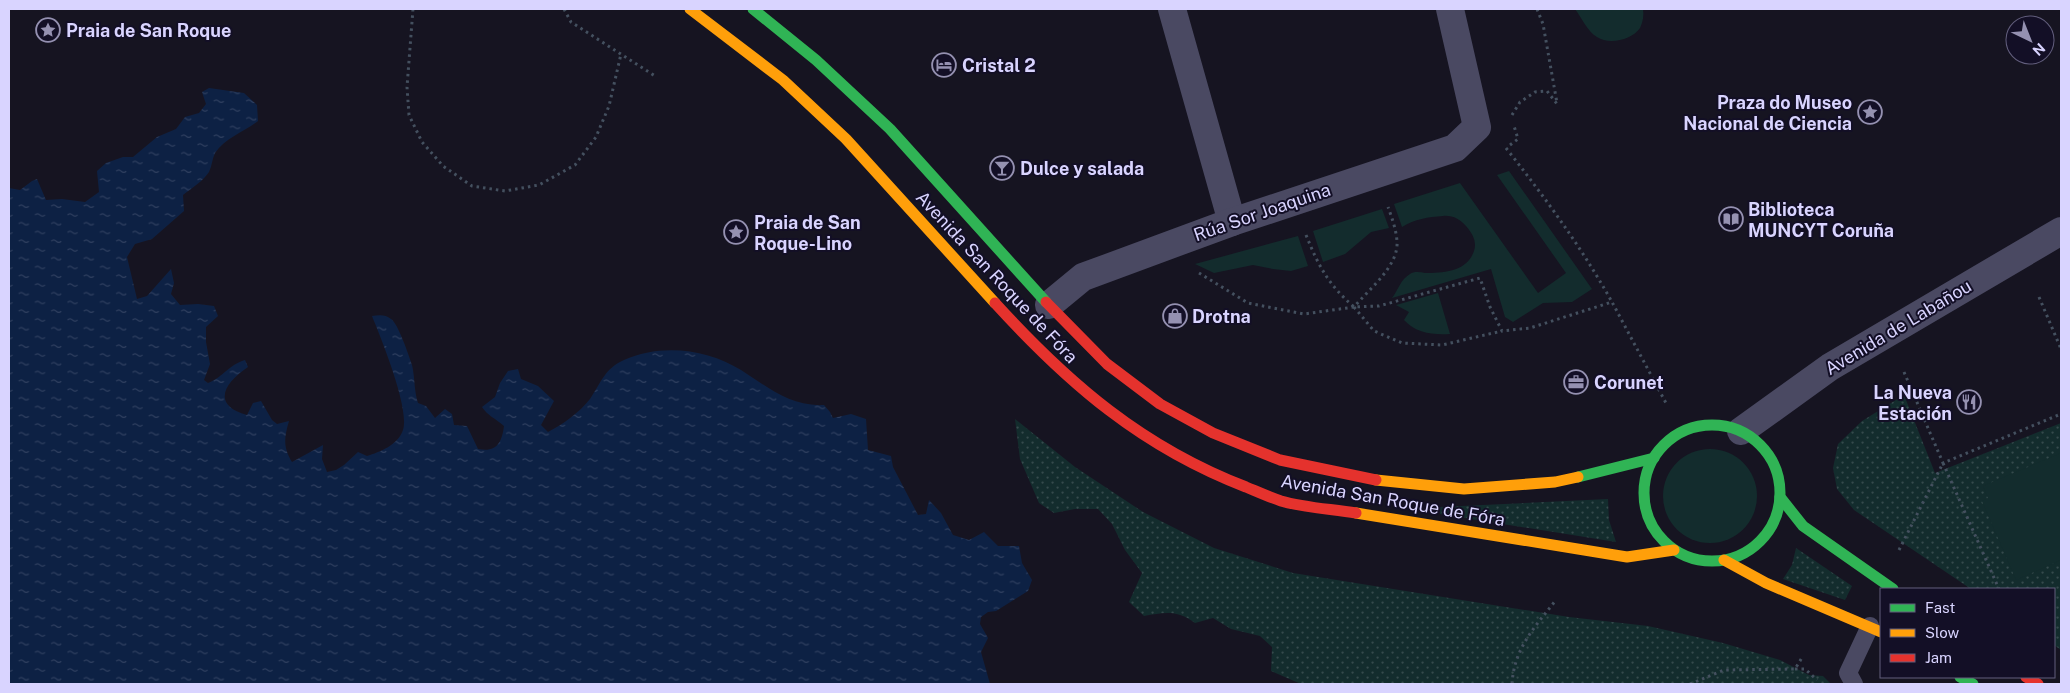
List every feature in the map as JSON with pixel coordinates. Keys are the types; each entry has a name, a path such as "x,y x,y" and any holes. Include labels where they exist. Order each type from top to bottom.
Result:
{"street":[{"name":"Avenida San Roque de Fóra","path":"690,9 783,80 846,139 1036,348 1082,390 1165,449 1217,476 1282,501 1628,557 1674,550"},
{"name":"Avenida San Roque de Fóra","path":"753,9 816,60 890,129 1049,305 1107,364 1160,404 1213,433 1280,460 1372,480 1464,489 1555,482 1654,458"},
{"path":"1172,9 1232,222"},
{"name":"Rúa Sor Joaquina","path":"1049,305 1083,277 1232,222 1455,148 1477,127 1450,9"},
{"name":"Avenida de Labañou","path":"1741,431 1830,367 2061,231"},
{"path":"1722,425 1741,431 1758,442 1771,458 1778,477 1780,496 1777,515 1769,531 1757,545 1742,555 1724,560 1706,562 1689,558 1674,550 1659,536 1648,518 1644,498 1646,477 1654,458 1666,443 1682,432 1701,426 1722,425"},
{"path":"1780,496 1803,526 1893,588"},
{"path":"1724,560 1766,583 1876,629"},
{"path":"1962,678 1973,684"}],"lane":[{"path":"1854,684 1848,673 1876,629"}],"path":[{"path":"413,9 407,87 409,115 422,142 443,166 472,186 505,191 539,185 575,165 596,137 609,106 620,54"},
{"path":"564,9 571,22 655,76"},
{"path":"1537,9 1543,24 1557,104 1547,92 1535,92 1520,102 1512,114 1518,140 1505,147 1562,221 1587,258 1668,405"},
{"path":"1354,307 1394,260 1398,243 1396,228 1388,206"},
{"path":"1305,233 1318,266 1337,292 1354,307 1374,332 1402,343 1442,346 1502,331 1530,328 1612,302"},
{"path":"1162,247 1206,278 1248,303 1304,314 1354,307 1379,306 1480,278 1490,307 1502,331"},
{"path":"2039,297 2061,349"},
{"path":"1904,372 2000,588"},
{"path":"1897,553 1943,463 2061,414"},
{"path":"1512,684 1513,668 1523,643 1556,600"},
{"path":"1795,669 1802,656"},
{"path":"1690,684 1724,670 1805,669 1813,676"}],"green space":[{"path":"1575,9 1643,9 1643,18 1640,28 1632,36 1608,41 1594,35"},
{"path":"1509,171 1592,289 1572,302 1543,303 1513,322 1505,317 1491,269 1392,298 1404,279 1412,273 1447,272 1460,267 1471,258 1475,248 1475,241 1471,232 1461,221 1450,216 1437,216 1417,220 1402,227 1394,204 1460,183 1538,293 1566,273 1497,175"},
{"path":"1382,209 1389,228 1371,232 1345,254 1323,262 1313,231"},
{"path":"1298,236 1308,266 1291,271 1253,265 1214,273 1195,264"},
{"path":"1438,293 1450,334 1431,333 1414,328 1404,320 1409,312 1396,305"},
{"path":"1904,395 1935,473 2061,423 2061,650 2055,646 2055,588 1970,588 1854,510 1837,489 1833,468 1838,444 1862,421"},
{"path":"1015,419 1075,467 1143,512 1214,548 1293,573 1569,617 1648,626 1723,643 1780,660 1809,675 1823,676 1831,684 1301,684 1271,671 1272,647 1260,636 1231,629 1213,618 1195,623 1183,616 1171,613 1144,616 1129,602 1142,573 1125,550 1112,524 1098,509 1075,509 1054,513 1039,503 1020,459"},
{"path":"1710,449 1728,452 1743,463 1754,478 1757,496 1754,514 1743,529 1728,540 1710,543 1692,540 1677,529 1666,514 1663,496 1666,478 1677,463 1692,452"},
{"path":"2061,453 2061,560 2016,580 1982,501 1988,498 1983,486"},
{"path":"1608,499 1609,520 1616,542 1440,514 1440,507"},
{"path":"1796,548 1852,586 1845,600 1783,579 1792,565"}],"water":[{"path":"209,88 244,93 257,105 258,121 219,148 215,153 207,175 183,195 184,211 152,239 135,244 127,257 137,299 147,296 171,269 174,283 171,294 180,305 198,304 214,306 218,316 206,327 206,342 210,364 204,380 208,383 234,365 245,360 248,367 228,387 225,393 225,400 236,411 247,415 253,403 261,401 272,420 277,424 289,421 285,442 292,462 323,445 322,459 327,472 336,470 358,452 367,456 393,444 401,435 404,420 399,391 388,356 372,316 386,316 397,327 412,365 418,403 426,406 435,418 445,409 452,414 454,425 467,426 478,449 484,450 494,448 497,445 502,437 504,426 482,407 495,397 500,383 508,371 518,369 521,379 538,386 554,401 541,425 548,432 565,422 581,409 590,399 607,372 624,360 653,351 669,350 699,353 714,357 741,370 780,395 800,403 824,405 833,418 851,414 866,419 868,450 891,456 893,467 918,515 926,514 929,500 941,513 953,535 969,540 984,532 998,546 1019,546 1022,563 1032,580 1028,591 996,611 988,612 981,617 980,624 988,638 981,652 990,684 9,684 9,188 20,190 37,179 46,200 62,199 85,202 99,192 97,171 106,163 123,157 133,157 157,137 176,129 185,117 199,113 206,104 202,92"}],"traffic: fast":[{"path":"753,9 816,60 890,129 1046,302"},
{"path":"1712,425 1738,430 1760,445 1775,467 1780,493 1775,519 1760,541 1738,556 1712,561 1686,556 1664,541 1649,519 1644,493 1649,467 1664,445 1686,430 1712,425"},
{"path":"1578,477 1654,458"},
{"path":"1780,497 1803,526 1892,588"},
{"path":"1962,678 1973,684"}],"traffic: slow":[{"path":"690,9 783,80 846,139 995,303"},
{"path":"1376,480 1464,489 1555,482 1578,477"},
{"path":"1356,513 1627,557 1674,550"},
{"path":"1724,560 1766,583 1880,632"}],"traffic: jam":[{"path":"1046,302 1107,364 1160,404 1213,433 1280,460 1376,480"},
{"path":"995,303 1023,333 1080,386 1140,433 1173,453 1208,471 1281,501 1309,507 1356,513"},
{"path":"2028,678 2038,684"}],"place":[{"name":"Praia de San Roque","path":"48,30"},
{"name":"Cristal 2","path":"944,65"},
{"name":"Praza do Museo Nacional de Ciencia","path":"1870,112"},
{"name":"Dulce y salada","path":"1002,168"},
{"name":"Biblioteca MUNCYT Coruña","path":"1731,219"},
{"name":"Praia de San Roque-Lino","path":"736,232"},
{"name":"Drotna","path":"1175,316"},
{"name":"Corunet","path":"1576,382"},
{"name":"La Nueva Estación","path":"1969,402"}]}
